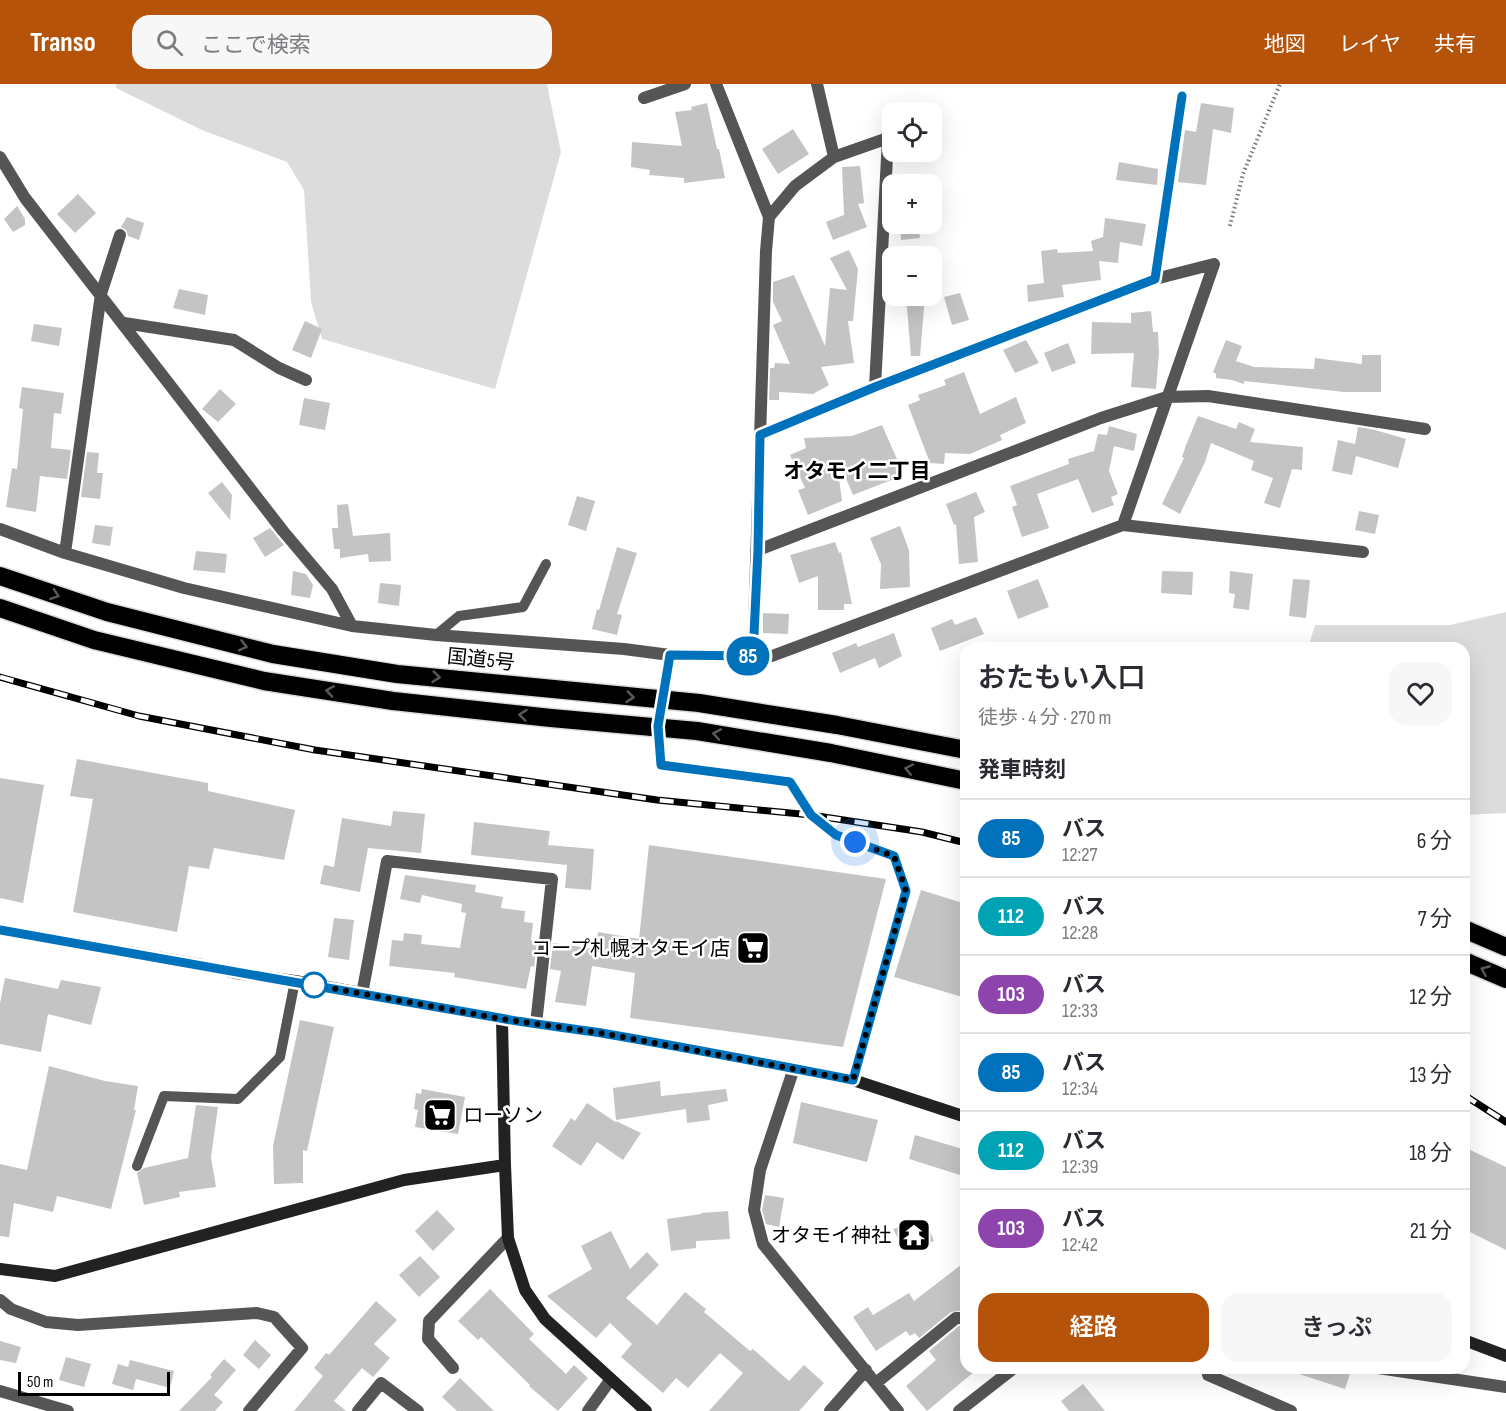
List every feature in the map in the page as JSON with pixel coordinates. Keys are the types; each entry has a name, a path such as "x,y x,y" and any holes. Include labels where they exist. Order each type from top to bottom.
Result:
{"highway":[{"name":"国道5号","path":"0,576 107,612 273,654 397,674 699,703 837,725 960,749"},
{"path":"0,608 94,640 264,681 393,701 697,731 831,753 960,781"},
{"path":"1470,932 1506,947"},
{"path":"1470,964 1506,979"}],"street":[{"path":"644,98 685,84"},
{"path":"716,84 769,217 753,656"},
{"path":"817,84 834,157"},
{"path":"1155,279 1182,96"},
{"path":"769,217 795,186 834,157 888,138 875,387"},
{"path":"0,157 25,198 283,531 332,589 352,626"},
{"path":"65,553 101,294 120,235"},
{"path":"760,435 875,387 1155,279 1214,264 1122,525"},
{"path":"124,324 234,340 279,368 306,380"},
{"path":"758,550 1101,418 1167,397 1208,396 1425,429"},
{"path":"0,529 65,553 184,588 352,626 670,655 772,656 1122,525 1363,552"},
{"path":"670,655 658,726 661,765 790,782 811,815 836,835 894,856 906,891 853,1080"},
{"path":"362,994 387,861 552,879 536,1024"},
{"path":"0,930 202,965 235,973 295,981 502,1019 607,1034 794,1068 853,1080 960,1115"},
{"path":"502,1019 508,1238 525,1290 544,1319 646,1411"},
{"path":"794,1068 760,1170 754,1210 764,1244 898,1411"},
{"path":"0,1269 55,1276 404,1180 505,1165"},
{"path":"453,1368 428,1339 429,1321 508,1238"},
{"path":"0,1300 11,1309 46,1322 78,1325 257,1314 274,1317 302,1348 249,1411"},
{"path":"876,1383 956,1318 960,1318"},
{"path":"1470,1343 1506,1356"},
{"path":"830,1411 866,1370"},
{"path":"959,1411 1006,1374"},
{"path":"1208,1374 1291,1411"},
{"path":"1418,1374 1506,1387"},
{"path":"588,1411 611,1379"},
{"path":"358,1411 381,1383 418,1411"},
{"path":"0,1392 68,1411"}],"lane":[{"path":"436,635 459,616 523,607 546,564"},
{"path":"136,1166 164,1096 238,1099 280,1057 295,981"}],"path":[{"path":"1230,226 1243,174 1280,84"}],"shaded area":[{"path":"116,84 547,84 561,152 495,389 322,339 311,302 304,190 287,162 202,130 116,88"},
{"path":"1506,612 1506,813 1470,815 1470,642 1310,642 1315,625 1450,625"}],"building":[{"path":"707,103 725,178 684,183 684,178 649,175 650,170 631,167 632,142 682,146 675,112 692,110 691,107"},
{"path":"1201,103 1234,108 1231,133 1213,129 1206,185 1178,182 1185,130 1196,132"},
{"path":"793,129 809,154 778,174 762,149"},
{"path":"1119,162 1158,169 1157,185 1116,180"},
{"path":"860,166 864,203 858,204 867,227 833,240 826,222 844,215 842,167"},
{"path":"78,194 96,213 75,233 57,214"},
{"path":"17,206 25,219 25,225 13,232 4,219"},
{"path":"127,217 144,223 139,240 128,236 126,230 121,227"},
{"path":"1105,218 1146,224 1142,246 1120,242 1118,263 1099,261 1101,280 1062,285 1064,297 1028,302 1027,285 1044,283 1041,251 1057,249 1058,253 1093,251 1091,241 1103,237"},
{"path":"901,234 919,234 920,238 901,240"},
{"path":"849,250 858,269 853,321 848,321 854,363 821,367 829,385 813,394 779,392 779,400 769,400 770,368 774,368 775,363 790,364 773,325 782,321 773,302 773,282 794,275 825,346 830,288 847,290 830,258"},
{"path":"179,289 208,295 205,315 173,308"},
{"path":"960,293 969,320 952,325 944,297"},
{"path":"907,306 924,306 920,356 911,356"},
{"path":"1151,311 1153,332 1158,332 1156,389 1131,387 1134,353 1091,354 1092,322 1131,323 1131,313"},
{"path":"305,321 322,329 311,358 292,350"},
{"path":"34,324 62,328 59,346 31,341"},
{"path":"1026,340 1039,363 1015,373 1003,350"},
{"path":"1226,340 1242,346 1236,361 1254,367 1314,369 1315,358 1362,364 1362,355 1381,355 1381,392 1344,392 1244,381 1244,384 1216,378 1213,372"},
{"path":"1068,343 1076,363 1052,372 1044,353"},
{"path":"964,372 980,414 1016,397 1026,423 1000,435 1002,440 970,454 945,453 944,464 930,463 908,405 920,400 918,395 946,385 944,380"},
{"path":"22,387 64,393 61,414 54,413 51,448 71,450 67,479 40,476 36,512 6,507 12,468 17,469 23,409 19,408"},
{"path":"220,389 236,404 218,422 202,409"},
{"path":"304,398 330,403 325,430 299,425"},
{"path":"1198,416 1236,429 1239,422 1255,429 1250,442 1303,447 1302,470 1292,469 1280,508 1264,503 1273,478 1251,470 1254,461 1211,443 1205,462 1180,514 1162,504 1184,458 1182,457 1186,445"},
{"path":"882,425 904,475 853,495 839,462 837,463 842,501 808,515 798,490 805,488 790,455 806,448 804,438 852,436"},
{"path":"1109,426 1137,434 1134,451 1114,446 1109,471 1118,494 1111,497 1114,505 1092,513 1078,479 1037,494 1049,528 1022,537 1012,507 1017,505 1010,486 1069,464 1068,459 1094,451 1098,434 1107,435"},
{"path":"1358,427 1406,439 1398,468 1356,456 1352,475 1332,471 1338,440 1355,444"},
{"path":"87,452 99,453 97,473 103,473 100,499 81,497"},
{"path":"222,482 232,495 230,520 208,493"},
{"path":"976,492 985,512 974,517 978,562 959,564 956,524 954,525 946,504"},
{"path":"577,496 595,501 586,531 568,525"},
{"path":"348,504 353,536 390,533 391,561 369,562 368,554 340,558 340,549 334,549 332,528 338,528 337,505"},
{"path":"1359,511 1379,515 1375,534 1355,530"},
{"path":"95,525 113,527 110,546 92,543"},
{"path":"900,526 909,550 910,587 880,589 881,564 870,538"},
{"path":"270,528 284,545 265,557 253,538"},
{"path":"835,542 839,553 841,552 852,604 844,604 844,610 818,610 818,576 799,583 790,555"},
{"path":"617,547 637,553 617,614 622,615 617,635 592,629"},
{"path":"196,551 227,554 225,573 193,570"},
{"path":"293,571 306,574 313,585 310,598 291,595"},
{"path":"1162,571 1193,572 1192,595 1161,593"},
{"path":"1230,571 1253,574 1249,610 1233,608 1235,594 1229,593"},
{"path":"1038,579 1049,607 1018,619 1007,591"},
{"path":"1293,579 1310,580 1306,618 1289,616"},
{"path":"380,583 401,585 399,606 378,603"},
{"path":"763,613 789,614 788,634 763,633"},
{"path":"976,617 984,634 940,651 931,628 952,619 955,625"},
{"path":"894,633 902,656 879,668 875,658 840,673 832,653 856,643 858,647"},
{"path":"77,759 208,783 208,791 295,810 284,860 214,848 209,869 189,866 177,932 73,912 93,799 70,796"},
{"path":"0,778 44,785 23,903 0,898"},
{"path":"393,811 425,814 421,853 368,848 360,892 320,884 324,865 334,867 342,818 391,826"},
{"path":"474,822 550,831 548,845 594,849 591,890 565,888 567,865 471,855"},
{"name":"コープ札幌オタモイ店","path":"649,845 886,879 843,1047 630,1018 635,973 592,966 586,1006 555,1002 561,971 550,969 553,943 596,949 598,932 639,939"},
{"path":"405,875 476,885 475,892 503,897 501,908 525,911 524,922 533,923 531,940 537,941 534,967 531,966 526,989 454,977 455,973 389,966 392,940 403,941 404,933 422,935 421,944 460,948 466,913 461,912 462,904 422,895 420,903 400,899"},
{"path":"921,890 960,902 960,996 894,977"},
{"path":"334,918 354,920 349,960 328,957"},
{"path":"5,978 58,989 61,980 101,987 91,1025 48,1014 41,1052 0,1044 0,1003"},
{"path":"300,1020 334,1027 307,1151 303,1150 303,1183 274,1184 273,1146"},
{"path":"49,1066 105,1081 138,1086 134,1110 136,1110 111,1209 57,1196 53,1212 14,1203 9,1237 0,1236 0,1164 27,1170"},
{"path":"660,1081 661,1096 726,1089 728,1101 708,1105 710,1120 687,1123 686,1109 616,1120 613,1088"},
{"path":"422,1089 465,1097 458,1134 415,1127 418,1110 414,1109 416,1093 421,1094"},
{"path":"801,1102 878,1120 867,1162 793,1143"},
{"path":"587,1103 617,1123 616,1121 641,1133 623,1160 597,1142 581,1166 552,1146 571,1118 575,1121"},
{"path":"196,1105 218,1107 211,1157 216,1187 179,1192 180,1197 144,1205 137,1173 144,1168 188,1158"},
{"path":"915,1135 960,1148 960,1175 909,1159"},
{"path":"1470,1150 1506,1167 1506,1250 1470,1232"},
{"path":"765,1195 784,1198 779,1227 766,1224 762,1210"},
{"path":"437,1210 455,1229 433,1251 415,1231"},
{"path":"728,1211 730,1239 696,1241 696,1248 671,1251 667,1219"},
{"name":"オタモイ神社","path":"925,1219 934,1241 905,1252 893,1229"},
{"path":"611,1231 630,1269 647,1252 659,1265 626,1298 657,1325 685,1292 706,1309 704,1312 750,1351 753,1349 789,1381 804,1365 824,1383 799,1411 709,1411 743,1373 720,1353 688,1388 676,1378 663,1393 621,1357 632,1344 610,1323 596,1338 547,1296 592,1269 581,1246"},
{"path":"420,1256 440,1277 419,1297 399,1275"},
{"path":"960,1266 960,1311 951,1312 919,1338 915,1333 910,1336 906,1331 876,1351 853,1317 868,1307 873,1315 909,1293 914,1301"},
{"path":"490,1289 534,1334 529,1339 566,1374 574,1365 588,1378 558,1411 529,1386 481,1337 478,1340 458,1321"},
{"path":"376,1301 397,1320 374,1344 390,1358 373,1377 362,1368 334,1401 346,1411 294,1411 323,1376 314,1368 326,1353 329,1355"},
{"path":"960,1326 960,1374 972,1374 927,1411 906,1386 936,1360 929,1351"},
{"path":"255,1340 271,1355 259,1369 243,1355"},
{"path":"0,1341 21,1347 16,1363 0,1360"},
{"path":"66,1357 91,1364 84,1387 59,1380"},
{"path":"224,1359 236,1370 214,1395 223,1402 215,1411 179,1411 212,1377 210,1375"},
{"path":"130,1360 174,1371 170,1388 136,1379 133,1390 112,1384 118,1364 128,1367"},
{"path":"1299,1374 1350,1374 1345,1389"},
{"path":"460,1378 494,1411 457,1411 442,1397"},
{"path":"1083,1384 1105,1411 1069,1411 1061,1401"}],"railway":[{"path":"0,677 139,716 315,750 657,800 811,815 922,832 960,842"},
{"path":"1470,1099 1506,1122"}],"bus line":[{"name":"85","path":"0,930 502,1019 607,1034 853,1080 906,891 894,856 836,835 811,815 790,782 661,765 658,726 670,655 753,656 760,435 875,387 1155,279 1182,96"}],"place":[{"name":"コープ札幌オタモイ店","path":"753,948"},
{"name":"ローソン","path":"440,1115"},
{"name":"オタモイ神社","path":"914,1235"}],"district":[{"name":"オタモイ二丁目","path":"857,471"}],"route":[{"path":"314,985 502,1019 607,1034 853,1080 906,891 894,856 855,842"}]}
